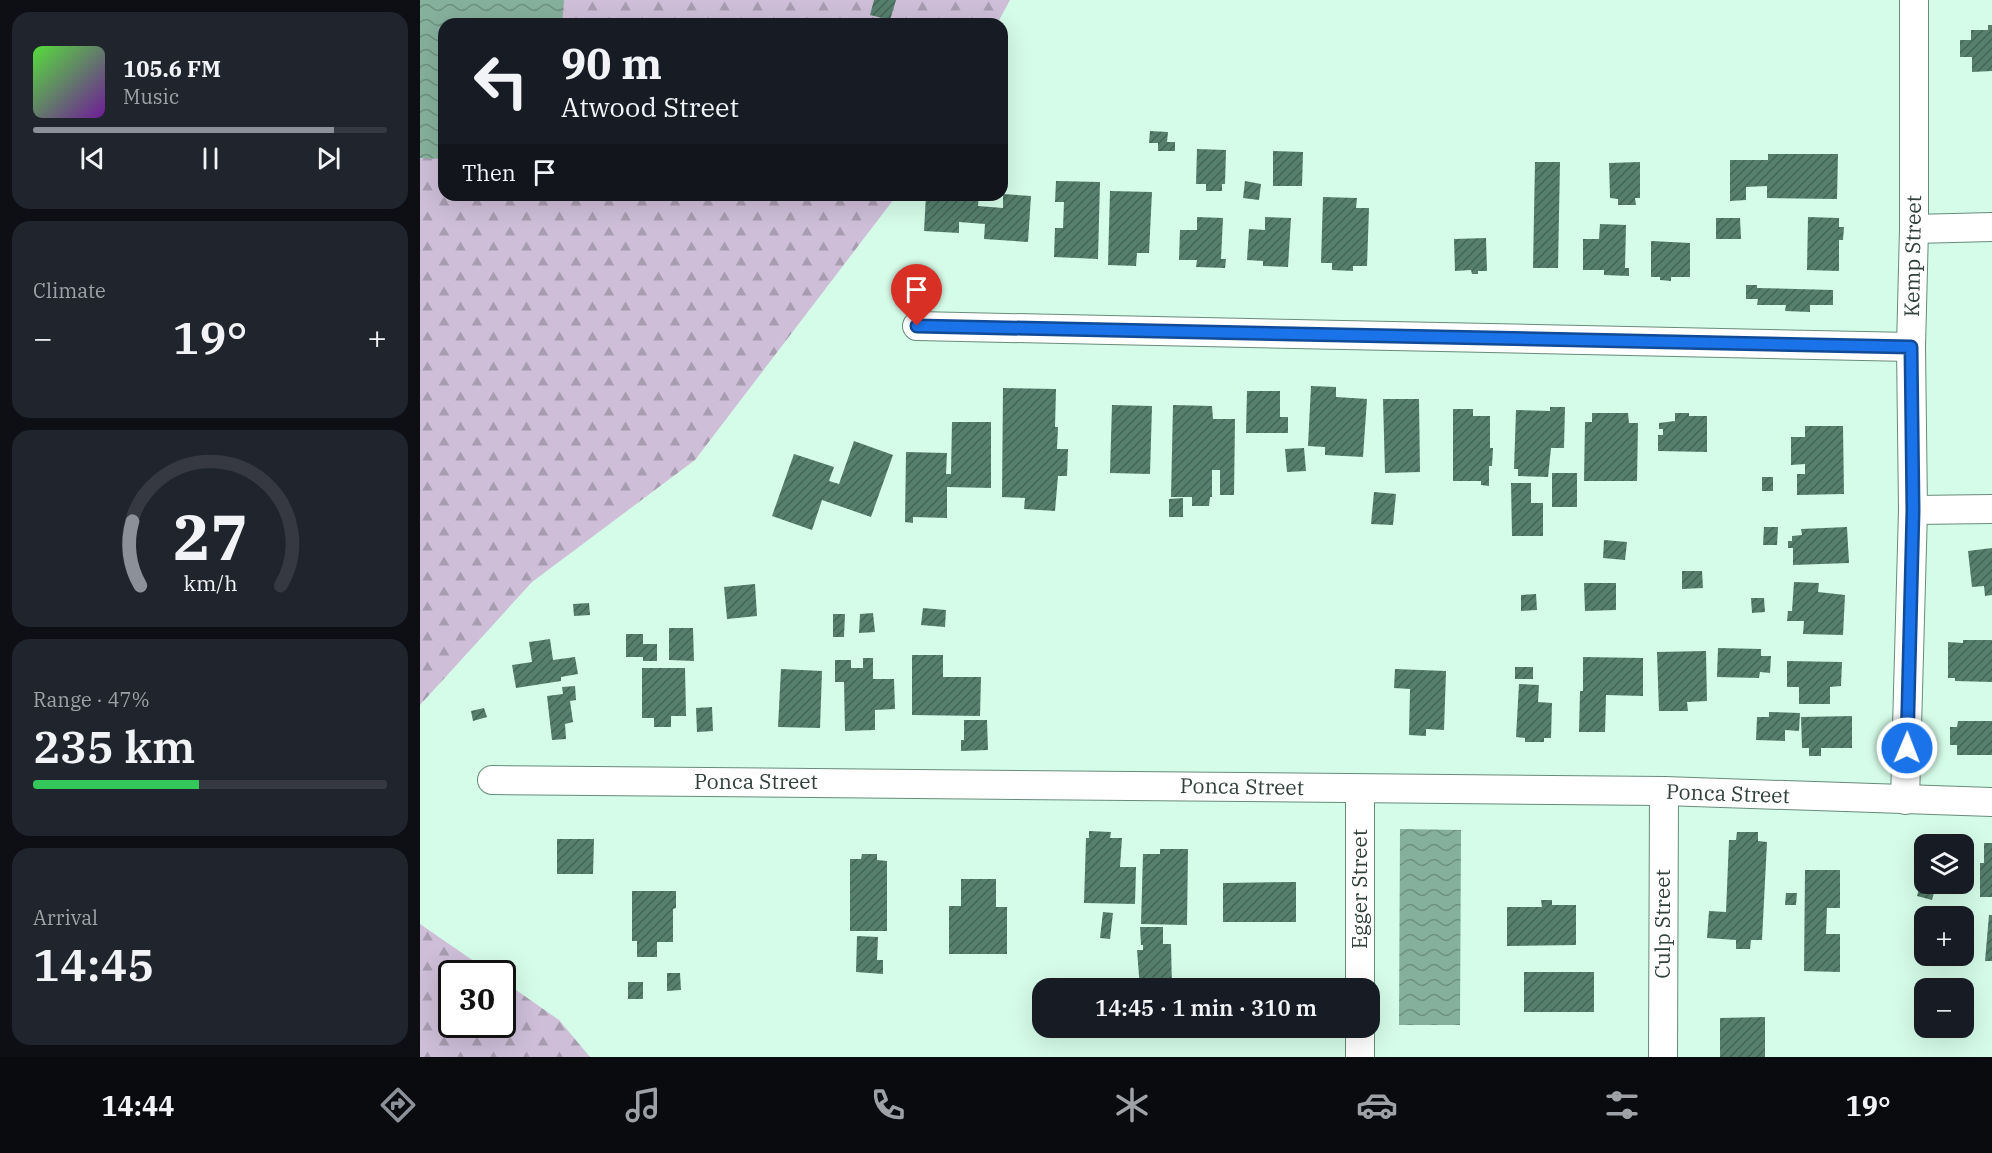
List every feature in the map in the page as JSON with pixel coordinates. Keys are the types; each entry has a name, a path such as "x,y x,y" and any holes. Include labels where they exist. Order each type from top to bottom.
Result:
{"street":[{"name":"Kemp Street","path":"1905,800 1913,510 1911,347 1914,229 1914,0"},
{"path":"1914,229 1992,228"},
{"path":"917,326 1911,347"},
{"path":"1913,510 1992,509"},
{"name":"Ponca Street","path":"492,780 1664,791 1992,802"},
{"name":"Egger Street","path":"1360,789 1360,978"},
{"name":"Culp Street","path":"1663,1057 1664,791"},
{"path":"1360,1038 1360,1057"}],"green space":[{"path":"420,0 1010,0 1000,18 438,18 438,201 892,201 695,460 532,582 420,705"},
{"path":"420,924 472,960 438,960 438,1038 516,1038 516,990 559,1020 590,1057 420,1057"}],"water":[{"path":"420,0 564,0 562,18 438,18 438,159 420,158"},
{"path":"1400,829 1461,830 1460,1025 1399,1025"}],"building":[{"path":"874,0 896,0 891,18 870,15"},
{"path":"1988,25 1992,25 1992,71 1972,72 1972,57 1960,57 1960,40 1971,40 1971,30 1988,30"},
{"path":"1150,131 1168,132 1167,142 1175,142 1175,151 1158,151 1158,143 1149,143"},
{"path":"1197,149 1226,150 1225,184 1222,184 1222,191 1206,191 1206,184 1196,184"},
{"path":"1273,151 1303,152 1302,186 1273,186"},
{"path":"1768,154 1838,154 1837,199 1767,198 1767,186 1746,187 1746,200 1730,201 1730,160 1768,160"},
{"path":"1535,162 1560,162 1558,268 1533,268"},
{"path":"1640,162 1640,198 1635,198 1636,205 1618,205 1618,199 1610,198 1609,163"},
{"path":"1056,181 1100,182 1098,259 1054,257 1055,228 1063,228 1064,202 1055,202"},
{"path":"1245,181 1261,184 1259,200 1243,198"},
{"path":"1110,191 1152,192 1149,253 1137,253 1136,266 1108,265"},
{"path":"1008,194 1031,196 1028,242 984,239 985,224 959,222 959,233 924,231 926,201 978,201 978,206 1003,208 1003,201 1008,201"},
{"path":"1323,197 1357,198 1356,208 1369,208 1367,266 1353,266 1353,271 1332,270 1332,263 1321,263"},
{"path":"1197,217 1223,218 1221,259 1226,259 1225,268 1196,267 1197,260 1179,260 1180,230 1197,230"},
{"path":"1265,217 1291,218 1288,267 1263,266 1263,261 1247,260 1249,229 1265,230"},
{"path":"1808,217 1839,218 1839,227 1844,227 1843,240 1839,240 1839,271 1807,270"},
{"path":"1716,218 1740,218 1741,239 1716,239"},
{"path":"1600,224 1626,225 1625,268 1629,268 1629,276 1604,275 1604,270 1583,270 1583,239 1599,239"},
{"path":"1486,238 1487,271 1472,274 1471,270 1455,271 1454,239"},
{"path":"1651,241 1690,243 1690,277 1671,277 1671,281 1651,277"},
{"path":"1746,285 1757,285 1757,288 1833,290 1833,305 1810,305 1810,312 1785,311 1786,305 1757,305 1758,299 1746,299"},
{"path":"1311,386 1336,387 1336,397 1367,399 1363,457 1325,455 1325,447 1308,446"},
{"path":"1003,388 1056,389 1057,449 1068,449 1067,476 1058,476 1055,511 1024,509 1025,498 1002,497"},
{"path":"1247,391 1280,391 1280,417 1288,417 1288,433 1246,433"},
{"path":"1383,399 1419,399 1420,472 1385,473"},
{"path":"1112,405 1152,406 1150,474 1110,473"},
{"path":"1173,405 1212,406 1213,419 1235,419 1234,495 1220,495 1220,470 1212,470 1212,497 1210,497 1209,506 1192,506 1192,497 1171,497"},
{"path":"1550,407 1565,407 1564,448 1551,448 1548,477 1518,476 1518,469 1514,469 1516,410 1550,411"},
{"path":"1453,409 1473,409 1473,416 1490,416 1490,448 1493,448 1492,466 1489,466 1489,486 1481,485 1481,481 1453,481"},
{"path":"1592,413 1628,413 1629,423 1638,423 1637,481 1584,481 1585,422 1592,422"},
{"path":"1675,413 1707,416 1707,452 1658,451 1658,435 1663,435 1663,429 1659,429 1659,423 1675,421"},
{"path":"952,422 991,422 991,488 947,487 947,518 913,517 913,523 905,522 906,452 947,453 946,474 951,474"},
{"path":"1805,426 1843,426 1844,494 1797,495 1797,474 1805,474 1805,464 1791,465 1791,437 1805,437"},
{"path":"854,441 893,455 871,517 822,500 812,530 772,516 794,454 834,467 829,481 839,484"},
{"path":"1304,448 1306,471 1287,472 1285,449"},
{"path":"1552,473 1577,473 1577,507 1552,507"},
{"path":"1762,477 1773,477 1773,491 1762,491"},
{"path":"1511,483 1531,483 1531,503 1543,503 1543,536 1512,536"},
{"path":"1374,492 1396,494 1393,525 1371,524"},
{"path":"1183,498 1183,517 1169,517 1169,499"},
{"path":"1764,527 1778,527 1777,545 1763,545"},
{"path":"1847,527 1849,563 1793,565 1793,548 1788,548 1788,541 1792,541 1792,536 1802,535 1801,529"},
{"path":"1604,540 1627,542 1625,560 1603,558"},
{"path":"1992,548 1992,595 1985,596 1984,586 1972,587 1968,551"},
{"path":"1682,571 1702,571 1703,588 1682,589"},
{"path":"1794,582 1819,583 1818,592 1845,595 1843,635 1803,634 1804,621 1787,621 1788,611 1792,611"},
{"path":"1584,583 1616,583 1616,610 1585,611"},
{"path":"755,584 757,616 727,619 724,587"},
{"path":"1536,594 1537,610 1521,611 1521,595"},
{"path":"1751,598 1764,598 1765,612 1752,613"},
{"path":"589,603 590,615 574,616 573,604"},
{"path":"923,608 946,610 945,627 921,625"},
{"path":"873,613 875,632 859,633 860,614"},
{"path":"833,614 845,614 844,637 833,637"},
{"path":"669,628 693,628 694,661 669,660"},
{"path":"626,634 643,634 643,644 657,644 657,661 643,661 643,657 626,657"},
{"path":"550,639 553,660 575,657 578,674 561,677 561,681 516,688 512,665 532,662 529,642"},
{"path":"1963,640 1992,640 1992,682 1955,681 1955,678 1948,678 1948,642 1963,643"},
{"path":"1718,648 1761,649 1761,656 1771,656 1770,673 1760,672 1759,678 1717,677"},
{"path":"1706,651 1707,701 1687,702 1688,711 1659,711 1657,652"},
{"path":"912,655 943,655 943,677 981,677 980,716 912,715"},
{"path":"1583,657 1643,658 1643,696 1606,695 1605,732 1579,732 1580,691 1583,691"},
{"path":"863,658 873,658 873,679 894,679 895,709 875,710 875,730 845,731 844,682 835,682 835,660 851,660 851,668 863,668"},
{"path":"1787,661 1842,662 1841,686 1830,687 1830,704 1799,704 1799,687 1787,687"},
{"path":"1515,667 1533,667 1533,679 1515,679"},
{"path":"642,668 685,668 686,716 671,716 671,727 654,727 654,718 642,718"},
{"path":"781,669 822,671 820,728 778,727"},
{"path":"1395,669 1446,671 1444,730 1426,729 1426,736 1409,735 1410,689 1394,688"},
{"path":"1519,684 1539,685 1538,702 1552,703 1551,738 1544,738 1544,742 1525,742 1525,738 1516,737"},
{"path":"575,686 576,700 570,701 573,722 565,724 566,739 552,740 547,696 563,694 562,687"},
{"path":"712,707 713,731 697,732 696,708"},
{"path":"484,708 487,717 473,721 471,711"},
{"path":"1769,712 1800,713 1799,731 1785,730 1785,741 1756,740 1757,717 1769,717"},
{"path":"1852,716 1852,748 1821,748 1821,756 1809,756 1809,748 1802,748 1801,717"},
{"path":"964,720 987,720 988,750 961,751 961,740 964,740"},
{"path":"1958,721 1992,721 1992,755 1957,755 1957,745 1950,745 1950,727 1957,727"},
{"path":"1089,831 1111,832 1110,838 1122,838 1120,867 1136,867 1135,904 1084,903 1086,838 1089,838"},
{"path":"1737,832 1758,832 1758,841 1767,842 1762,940 1751,940 1750,949 1736,949 1736,940 1707,938 1709,911 1726,912 1729,840 1736,840"},
{"path":"557,839 594,839 593,874 557,874"},
{"path":"1984,843 1992,843 1992,897 1980,897 1980,863 1984,863"},
{"path":"1160,849 1188,849 1187,925 1141,924 1143,854 1160,854"},
{"path":"862,854 877,854 877,860 887,861 887,931 850,931 850,859 861,859"},
{"path":"1805,870 1840,870 1840,908 1827,908 1826,934 1840,934 1840,972 1804,971"},
{"path":"961,879 996,879 996,907 1007,907 1007,954 949,954 949,906 961,906"},
{"path":"1296,882 1296,922 1223,922 1223,883"},
{"path":"632,891 676,891 676,908 673,909 673,942 657,942 657,957 637,957 637,941 632,941"},
{"path":"1786,893 1797,893 1796,905 1785,905"},
{"path":"1918,894 1934,894 1932,900 1917,896"},
{"path":"1541,900 1552,900 1552,905 1576,905 1576,945 1507,946 1507,907 1542,907"},
{"path":"1103,912 1113,913 1110,939 1100,938"},
{"path":"1989,915 1992,915 1992,961 1985,961"},
{"path":"1140,927 1163,927 1163,944 1171,944 1172,978 1139,978 1137,950 1143,950 1143,945 1141,945"},
{"path":"857,936 878,937 877,960 883,960 883,974 856,972"},
{"path":"1524,972 1594,972 1594,1012 1524,1012"},
{"path":"667,973 680,973 681,990 667,991"},
{"path":"628,982 643,982 643,999 628,999"},
{"path":"1765,1017 1765,1057 1720,1057 1720,1018"}],"route":[{"path":"917,326 1911,347 1913,510 1907,748"}]}
